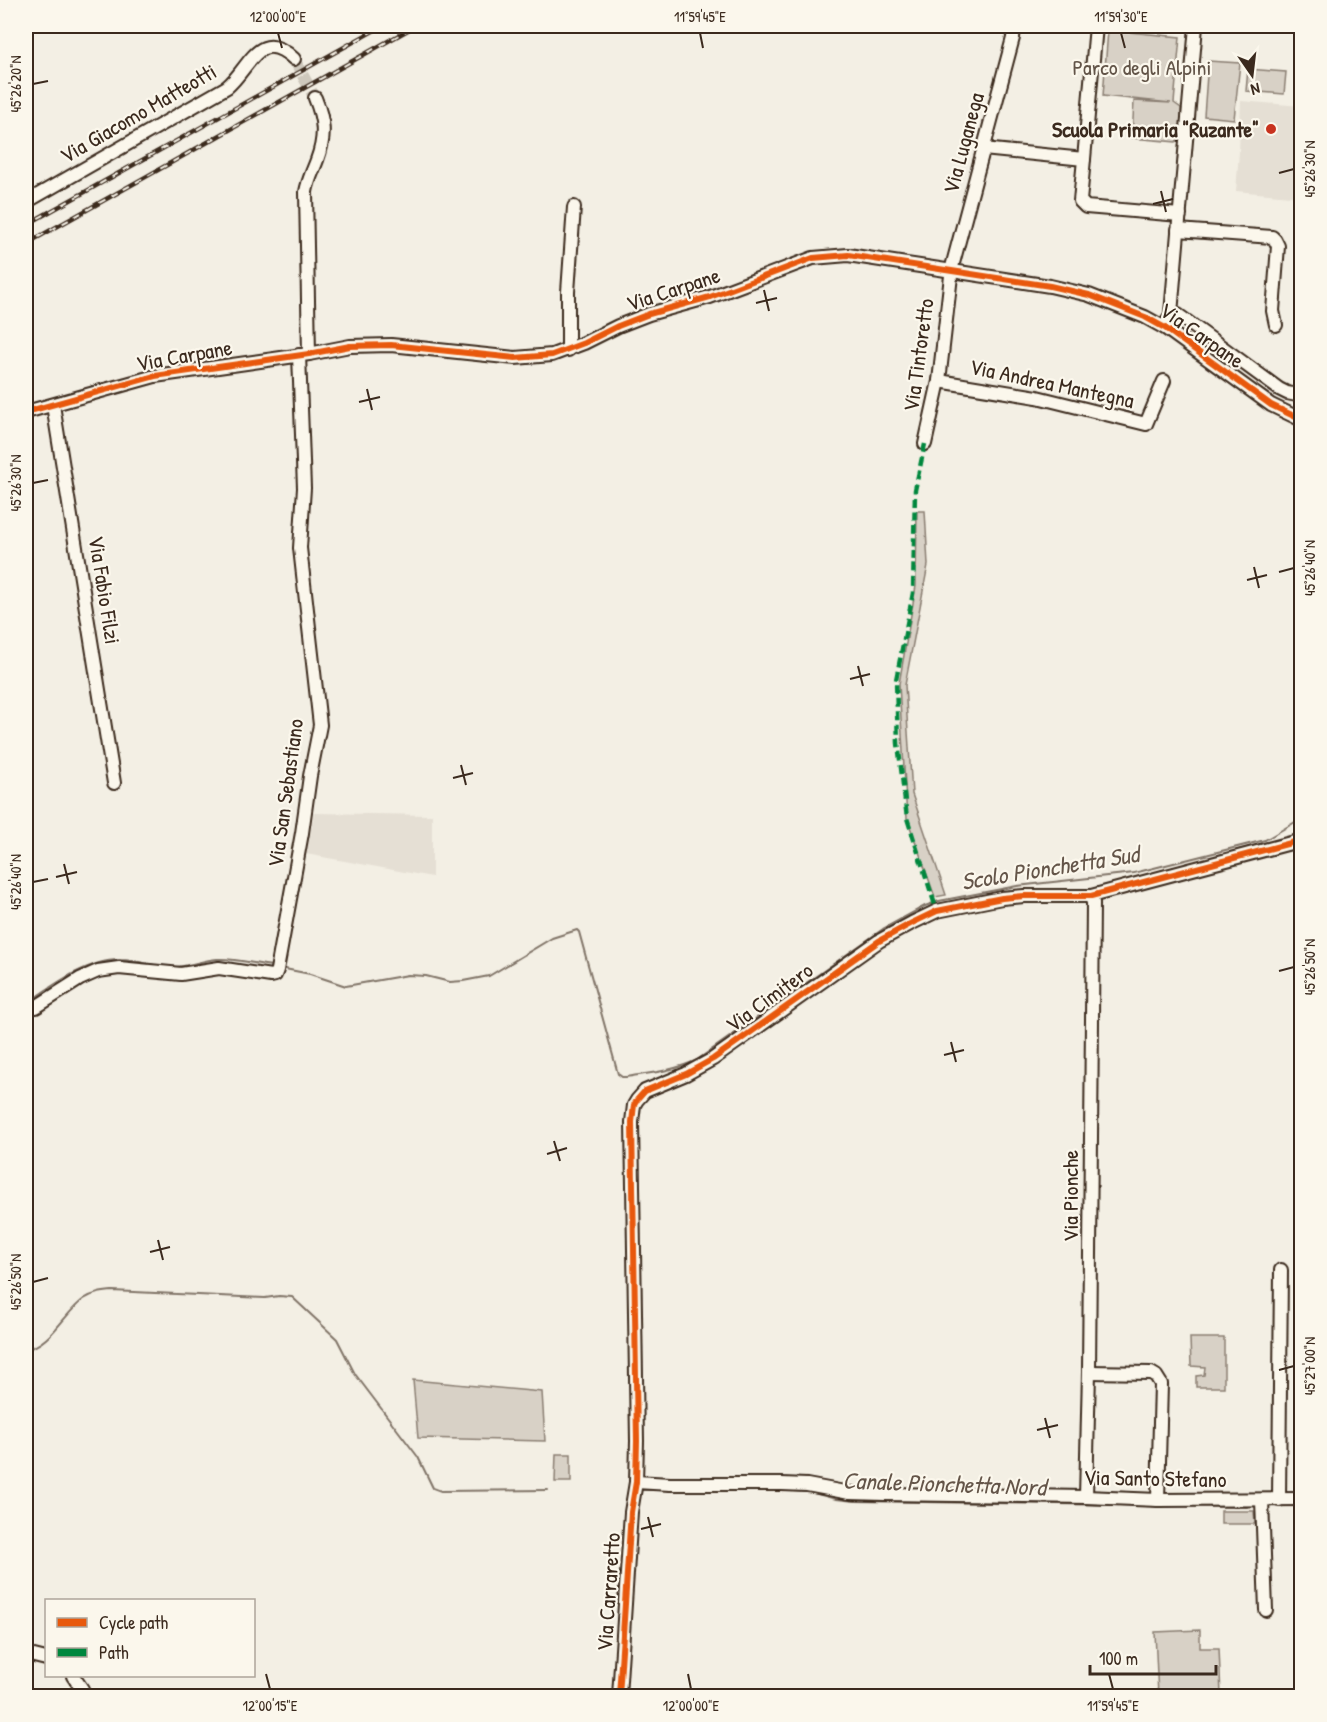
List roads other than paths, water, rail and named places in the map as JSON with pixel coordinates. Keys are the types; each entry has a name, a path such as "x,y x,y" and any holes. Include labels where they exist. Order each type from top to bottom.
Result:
{"street":[{"name":"Via Luganega","path":"951,272 1013,38 1014,26"},
{"path":"1096,26 1080,201 1086,207 1180,215"},
{"path":"1165,328 1171,314 1196,26"},
{"name":"Via Giacomo Matteotti","path":"26,202 228,87 250,57 257,52 270,47 286,52 294,59"},
{"path":"304,355 306,192 309,177 321,148 324,130 322,115 315,98"},
{"path":"983,149 1083,159"},
{"path":"568,350 568,292 574,207"},
{"path":"1178,230 1272,237 1278,250 1273,311 1276,325"},
{"name":"Via Carpane","path":"26,412 155,376 304,355 350,346 391,345 515,358 552,355 649,314 710,297 813,258 848,255 1050,286 1089,295 1145,317 1165,328 1280,411 1302,420"},
{"name":"Via Tintoretto","path":"925,444 939,381 951,272"},
{"name":"Via Carpane","path":"1171,314 1178,315 1279,389 1302,396"},
{"name":"Via San Sebastiano","path":"36,1007 89,974 119,968 181,974 219,968 275,975 303,833 310,776 320,725 300,548 304,488 304,355"},
{"name":"Via Andrea Mantegna","path":"939,381 1036,397 1146,424 1164,381"},
{"path":"1280,411 1287,393"},
{"name":"Via Fabio Filzi","path":"53,405 114,783"},
{"name":"Via Cimitero","path":"635,1486 637,1410 632,1113 637,1100 645,1091 686,1074 713,1059 879,941 926,915 1002,898 1091,896 1302,840"},
{"name":"Via Pionche","path":"1086,1497 1093,903 1091,896"},
{"path":"1279,1500 1281,1270"},
{"path":"1089,1372 1151,1373 1159,1379 1161,1384 1158,1500"},
{"name":"Via Santo Stefano","path":"635,1486 782,1484 807,1485 850,1493 1158,1500 1302,1499"},
{"name":"Via Carraretto","path":"619,1696 635,1486"},
{"path":"1262,1500 1266,1610"},
{"path":"26,1654 45,1659"},
{"path":"74,1677 84,1696"}],"waterway":[{"name":"Scolo Pionchetta Sud","path":"285,969 310,974 346,986 408,975 426,976 450,982 463,981 489,976 552,938 577,930 618,1074 626,1077 653,1073 697,1060 883,929 925,906 939,901 1017,886 1134,873 1265,840 1302,818"},
{"name":"Scolo Pionchetta Sud","path":"26,1004 71,975 109,961 128,960 176,967 224,959 272,966"},
{"name":"Canale Pionchetta Nord","path":"26,1349 43,1342 77,1305 91,1295 101,1292 292,1297 337,1339 355,1374 418,1457 433,1488 441,1491 548,1490"},
{"name":"Canale Pionchetta Nord","path":"641,1490 669,1490"},
{"name":"Canale Pionchetta Nord","path":"771,1490 810,1492 855,1501 1247,1507"}],"tunnel":[{"path":"294,59 315,98"}],"railway":[{"path":"26,225 382,26"},
{"path":"26,244 415,26"}],"place":[{"name":"Scuola Primaria \"Ruzante\"","path":"1271,129"}],"park label":[{"name":"Parco degli Alpini","path":"1142,67"}]}
